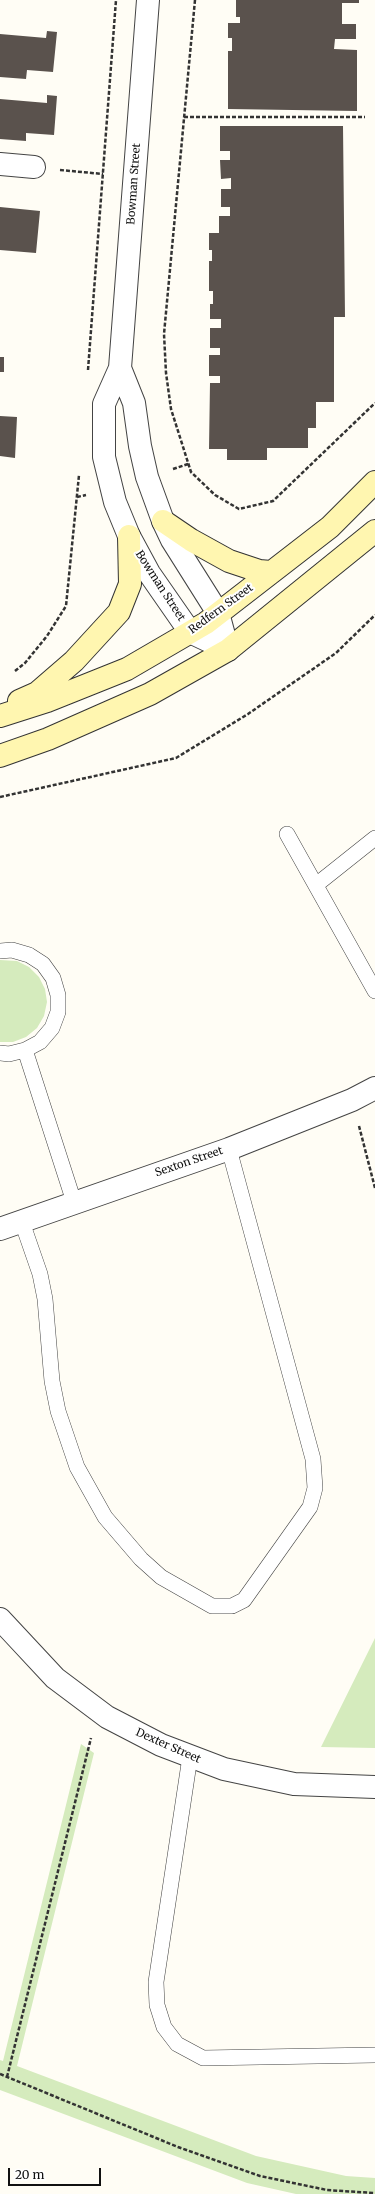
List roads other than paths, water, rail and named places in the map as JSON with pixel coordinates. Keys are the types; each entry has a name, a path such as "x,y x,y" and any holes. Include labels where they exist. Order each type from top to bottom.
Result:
{"main road":[{"name":"Redfern Street","path":"0,716 48,701 127,669 190,632 218,613 330,527 375,482"},
{"path":"163,521 191,540 229,561 271,572"},
{"path":"0,756 48,739 150,694 228,650 375,531"},
{"path":"0,709 37,693 74,661 119,612 130,584 131,565 128,536"}],"street":[{"name":"Bowman Street","path":"148,0 120,368 104,404 104,457 115,502 128,536 149,573 190,632 228,650"},
{"path":"0,164 34,167"},
{"name":"Bowman Street","path":"120,368 134,403 140,446 147,477 163,521 172,540 218,613 228,650"},
{"name":"Sexton Street","path":"0,1229 229,1149 352,1100 375,1088"},
{"name":"Dexter Street","path":"0,1619 56,1678 98,1710 162,1745 224,1769 294,1784 375,1787"}],"lane":[{"path":"287,834 375,991"},
{"path":"316,885 375,838"},
{"path":"0,951 12,950 29,955 43,964 53,978 58,995 58,1012 52,1028 40,1042 26,1050 9,1054 0,1053"},
{"path":"26,1050 74,1202"},
{"path":"22,1222 40,1274 45,1299 52,1381 58,1411 77,1467 105,1517 141,1559 161,1576 212,1606 232,1606 244,1600 293,1532 310,1507 315,1488 313,1459 229,1149"},
{"path":"190,1757 156,1982 157,2005 164,2026 177,2044 203,2058 375,2055"}]}
